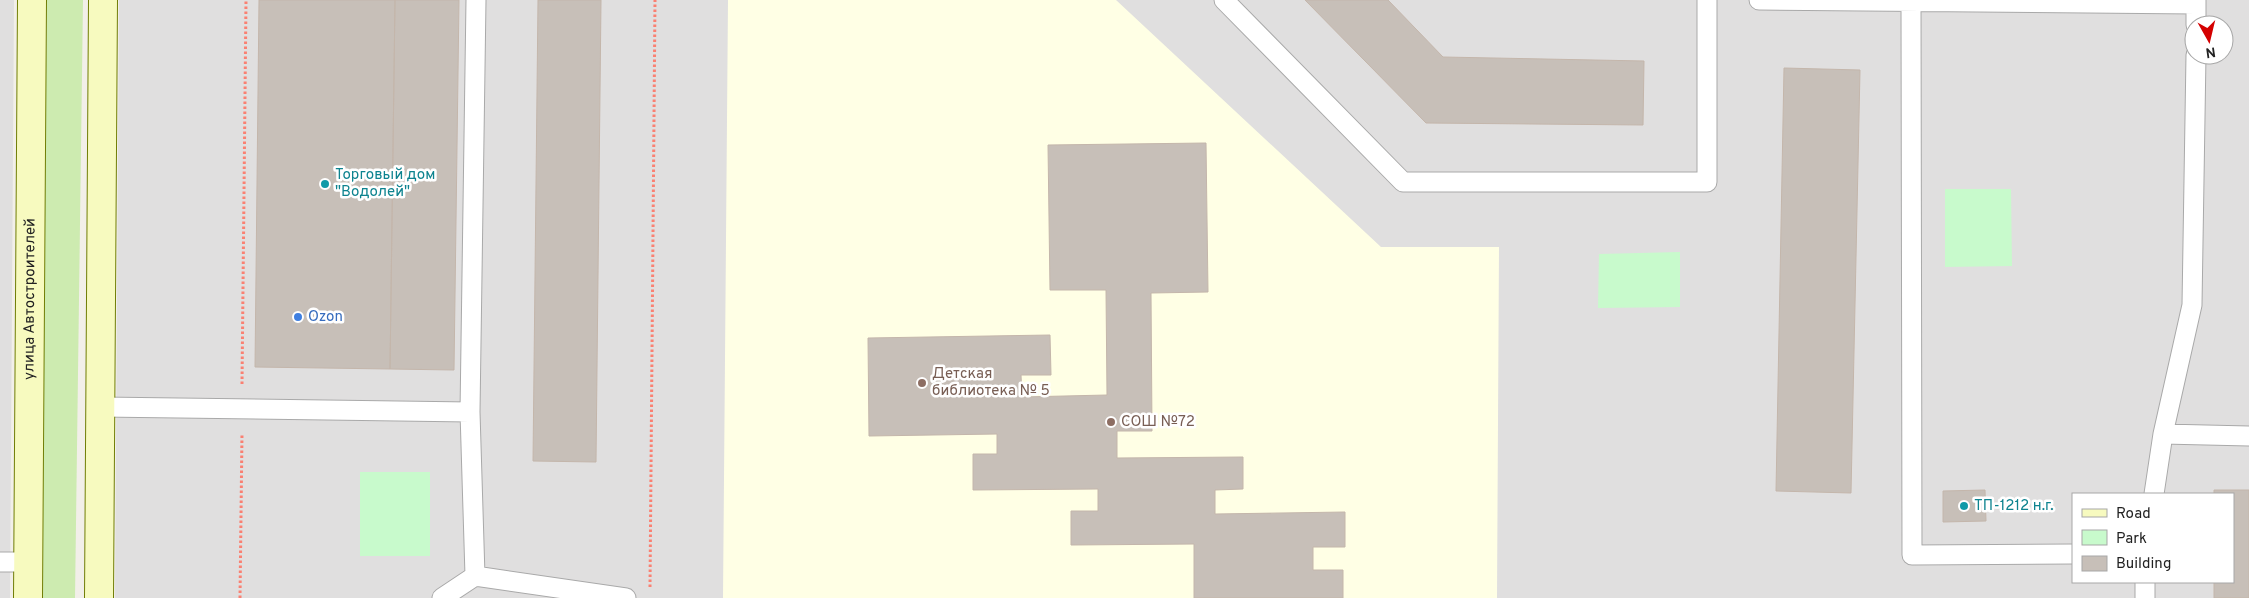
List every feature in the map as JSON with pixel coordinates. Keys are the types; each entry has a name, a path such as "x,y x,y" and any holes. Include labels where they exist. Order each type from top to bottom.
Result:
{"main road":[{"name":"улица Автостроителей","path":"28,598 32,0"},
{"path":"99,598 103,0"}],"lane":[{"path":"475,576 470,412 476,0"},
{"path":"1224,0 1403,182 1707,182 1707,0"},
{"path":"1759,0 2196,2 2196,15"},
{"path":"1911,2 1912,555 2072,554"},
{"path":"2154,493 2163,434 2192,305 2196,65"},
{"path":"101,406 470,412"},
{"path":"2163,434 2249,436"},
{"path":"0,562 28,562"},
{"path":"442,598 475,576 626,598"},
{"path":"2145,583 2145,598"}],"path":[{"path":"240,598 246,0"},
{"path":"650,588 655,0"}],"shaded area":[{"path":"0,0 14,0 10,598 0,598"},
{"path":"119,0 2249,0 2249,598 115,598"},
{"name":"СОШ №72","path":"728,0 1116,0 1381,247 1499,247 1497,598 723,598"}],"green space":[{"path":"47,0 83,0 75,598 38,598"},
{"path":"1945,189 2011,189 2012,266 1945,267"},
{"path":"1680,252 1680,307 1598,308 1599,254"},
{"path":"360,472 430,472 430,556 360,556"}],"building":[{"name":"Торговый дом \"Водолей\"","path":"259,0 395,0 390,369 255,367"},
{"path":"395,0 459,0 454,370 390,369"},
{"path":"538,0 601,0 596,462 533,461"},
{"path":"1305,0 1388,0 1443,57 1644,61 1643,125 1426,123"},
{"path":"1784,68 1860,70 1851,493 1776,491"},
{"path":"1206,143 1208,292 1151,293 1152,431 1117,431 1117,458 1243,457 1243,489 1215,490 1215,514 1345,512 1345,547 1313,547 1313,570 1343,570 1343,598 1194,598 1194,544 1071,545 1071,511 1098,511 1098,489 973,490 973,454 997,454 997,434 869,436 868,338 1050,335 1051,375 1021,375 1022,397 1107,395 1106,290 1050,290 1048,145"},
{"name":"ТП-1212 н.г.","path":"1985,490 1986,521 1943,522 1943,491"},
{"path":"2214,490 2249,490 2249,598 2214,598 2214,583 2234,583 2234,493 2214,493"}],"place":[{"name":"Торговый дом \"Водолей\"","path":"325,184"},
{"name":"Ozon","path":"298,317"},
{"name":"Детская библиотека № 5","path":"922,383"},
{"name":"СОШ №72","path":"1111,422"},
{"name":"ТП-1212 н.г.","path":"1964,506"}]}
